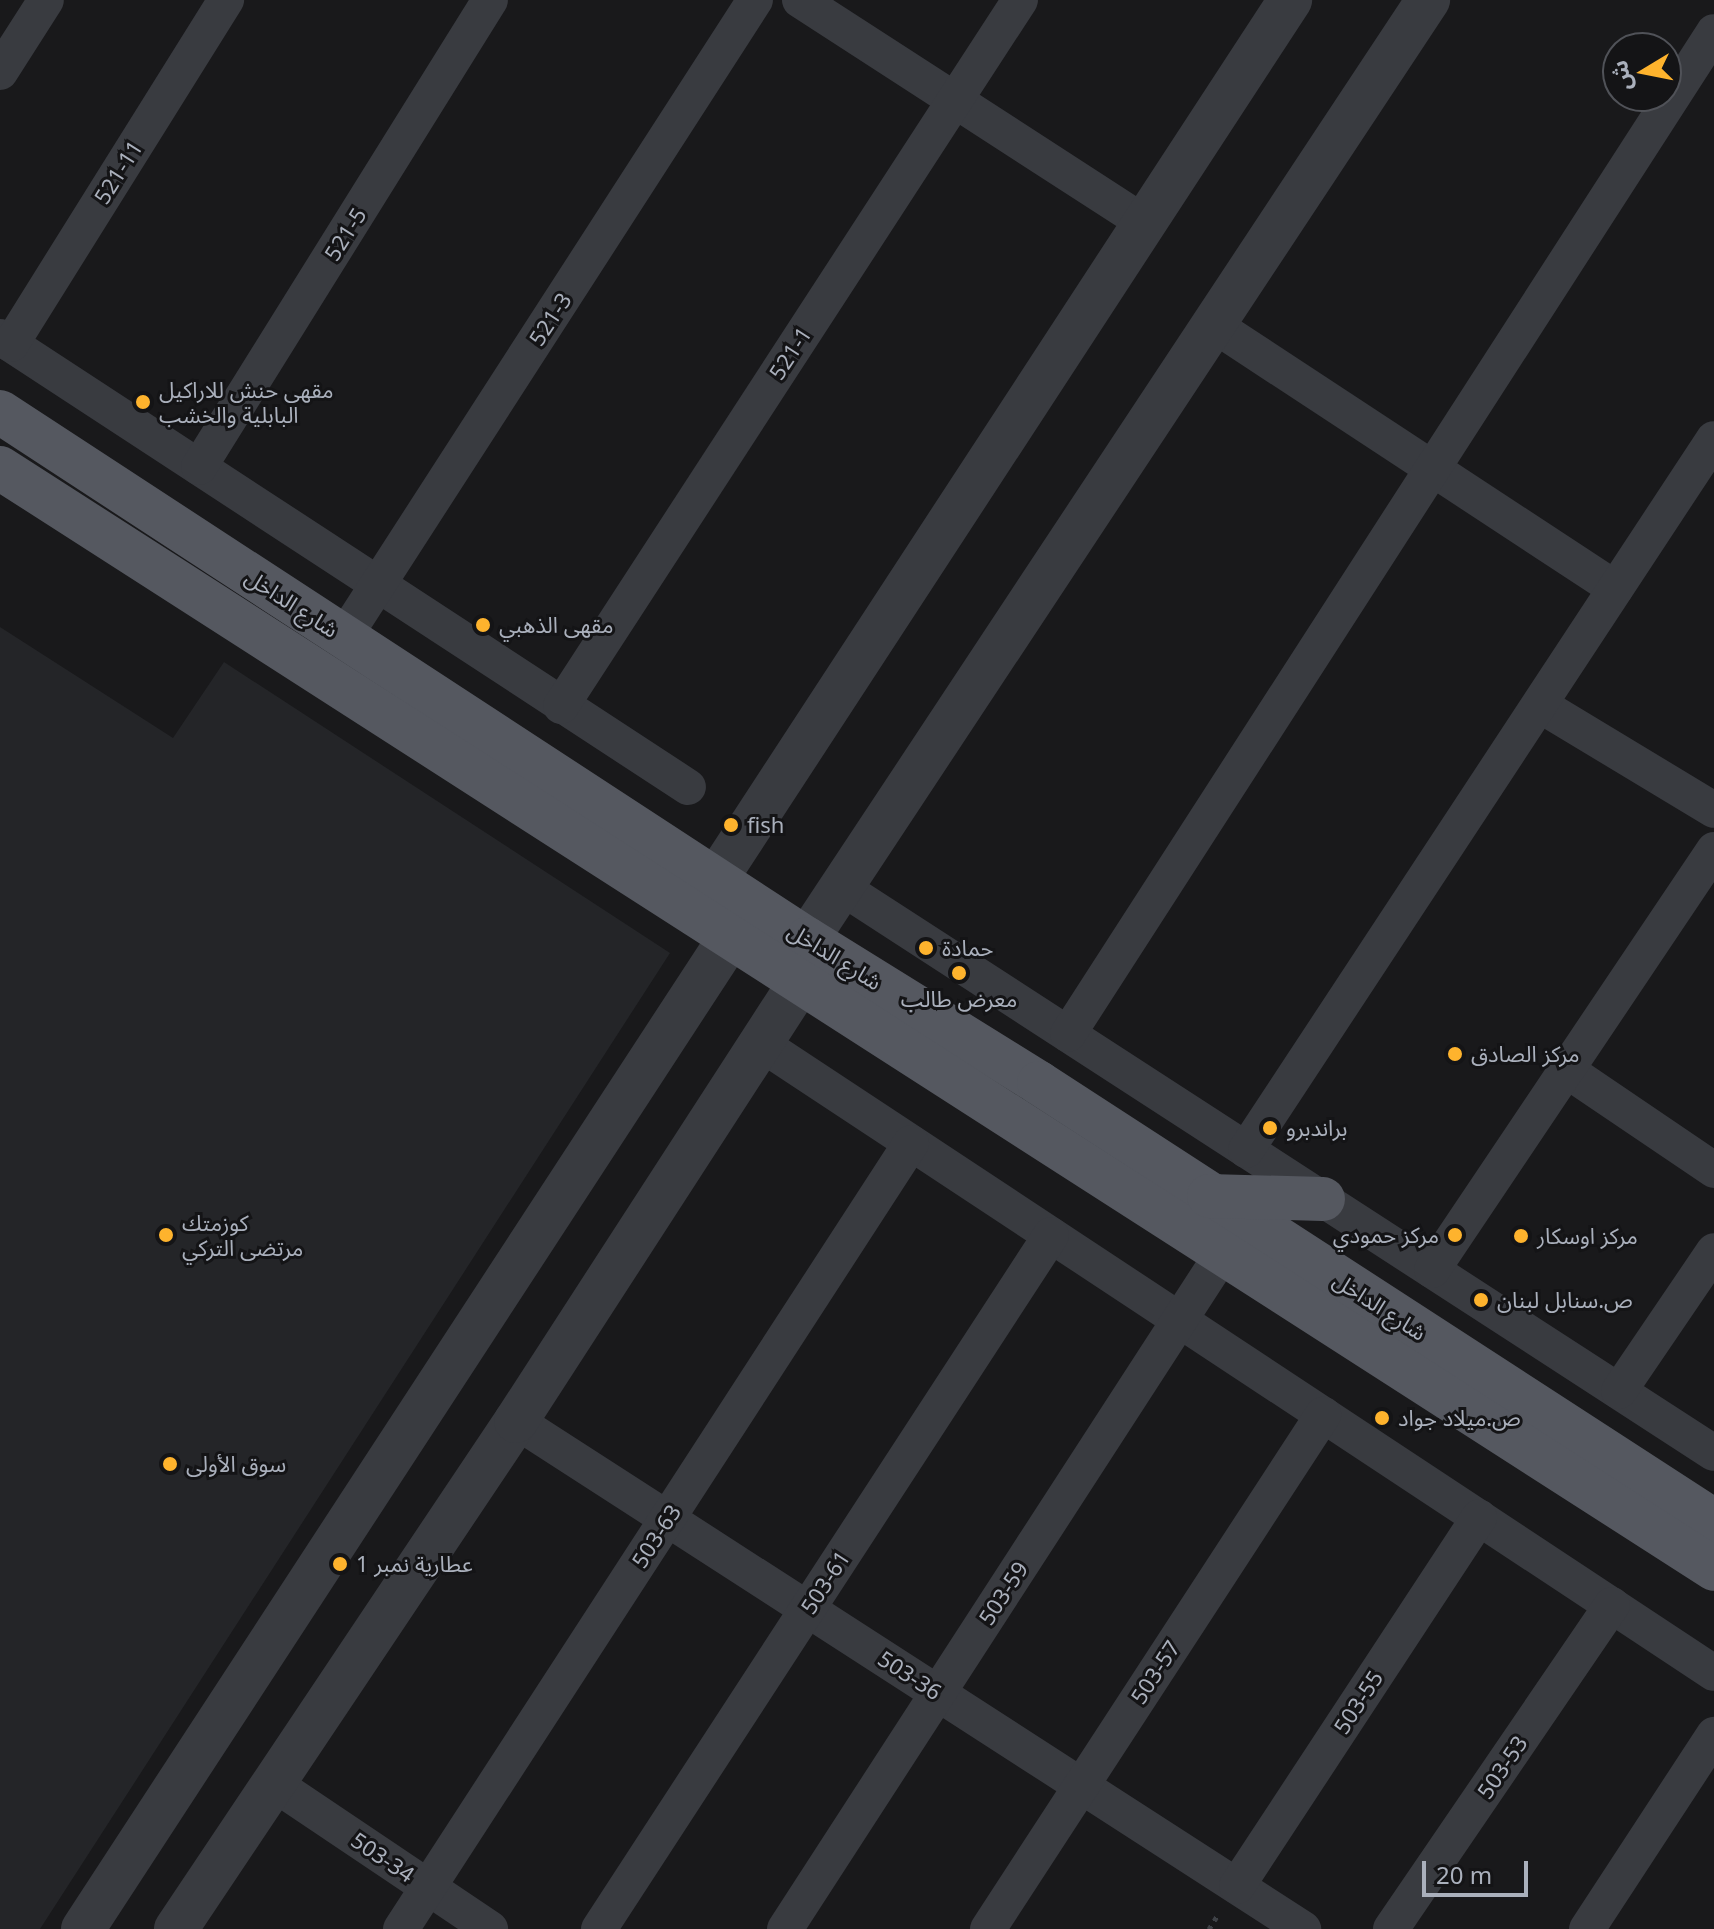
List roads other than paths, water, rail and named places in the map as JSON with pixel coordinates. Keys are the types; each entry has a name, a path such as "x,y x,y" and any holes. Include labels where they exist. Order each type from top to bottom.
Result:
{"main road":[{"name":"شارع الداخل","path":"0,412 807,939 1039,1083 1208,1196 1714,1521"},
{"name":"شارع الداخل","path":"0,468 1221,1256 1714,1569"},
{"path":"1208,1196 1323,1199"}],"street":[{"path":"0,72 46,0"},
{"name":"521-11","path":"5,340 226,0"},
{"name":"521-5","path":"199,467 490,0"},
{"name":"521-3","path":"344,637 755,0"},
{"path":"800,0 1145,223"},
{"name":"521-1","path":"561,706 1020,0"},
{"path":"716,879 1290,0"},
{"path":"807,939 1428,0"},
{"path":"1068,1034 1714,32"},
{"path":"1214,325 1615,588"},
{"path":"5,340 688,787"},
{"path":"1246,1150 1714,439"},
{"path":"1540,705 1714,810"},
{"path":"1432,1270 1714,850"},
{"path":"841,887 1714,1453"},
{"path":"83,1929 729,939"},
{"path":"176,1929 276,1785 516,1421 799,984"},
{"path":"760,1043 1714,1673"},
{"path":"1565,1069 1714,1170"},
{"name":"503-63","path":"401,1929 911,1143"},
{"name":"503-61","path":"599,1929 1051,1235"},
{"path":"1619,1391 1714,1251"},
{"name":"503-59","path":"785,1929 1221,1256"},
{"name":"503-57","path":"988,1929 1323,1415"},
{"name":"503-36","path":"516,1421 1303,1929"},
{"name":"503-55","path":"1237,1886 1479,1517"},
{"name":"503-53","path":"1391,1929 1612,1605"},
{"path":"1587,1929 1714,1735"},
{"name":"503-34","path":"276,1785 490,1929"}],"place":[{"name":"مقهى حنش للاراكيل البابلية والخشب","path":"143,402"},
{"name":"مقهى الذهبي","path":"483,625"},
{"name":"fish","path":"731,825"},
{"name":"حمادة","path":"926,948"},
{"name":"معرض طالب","path":"959,973"},
{"name":"مركز الصادق","path":"1455,1054"},
{"name":"براندبرو","path":"1270,1128"},
{"name":"كوزمتك مرتضى التركي","path":"166,1235"},
{"name":"مركز حمودي","path":"1455,1235"},
{"name":"مركز اوسكار","path":"1521,1236"},
{"name":"ص.سنابل لبنان","path":"1481,1300"},
{"name":"ص.ميلاد جواد","path":"1382,1418"},
{"name":"سوق الأولى","path":"170,1464"},
{"name":"عطارية نمبر 1","path":"340,1564"}]}
